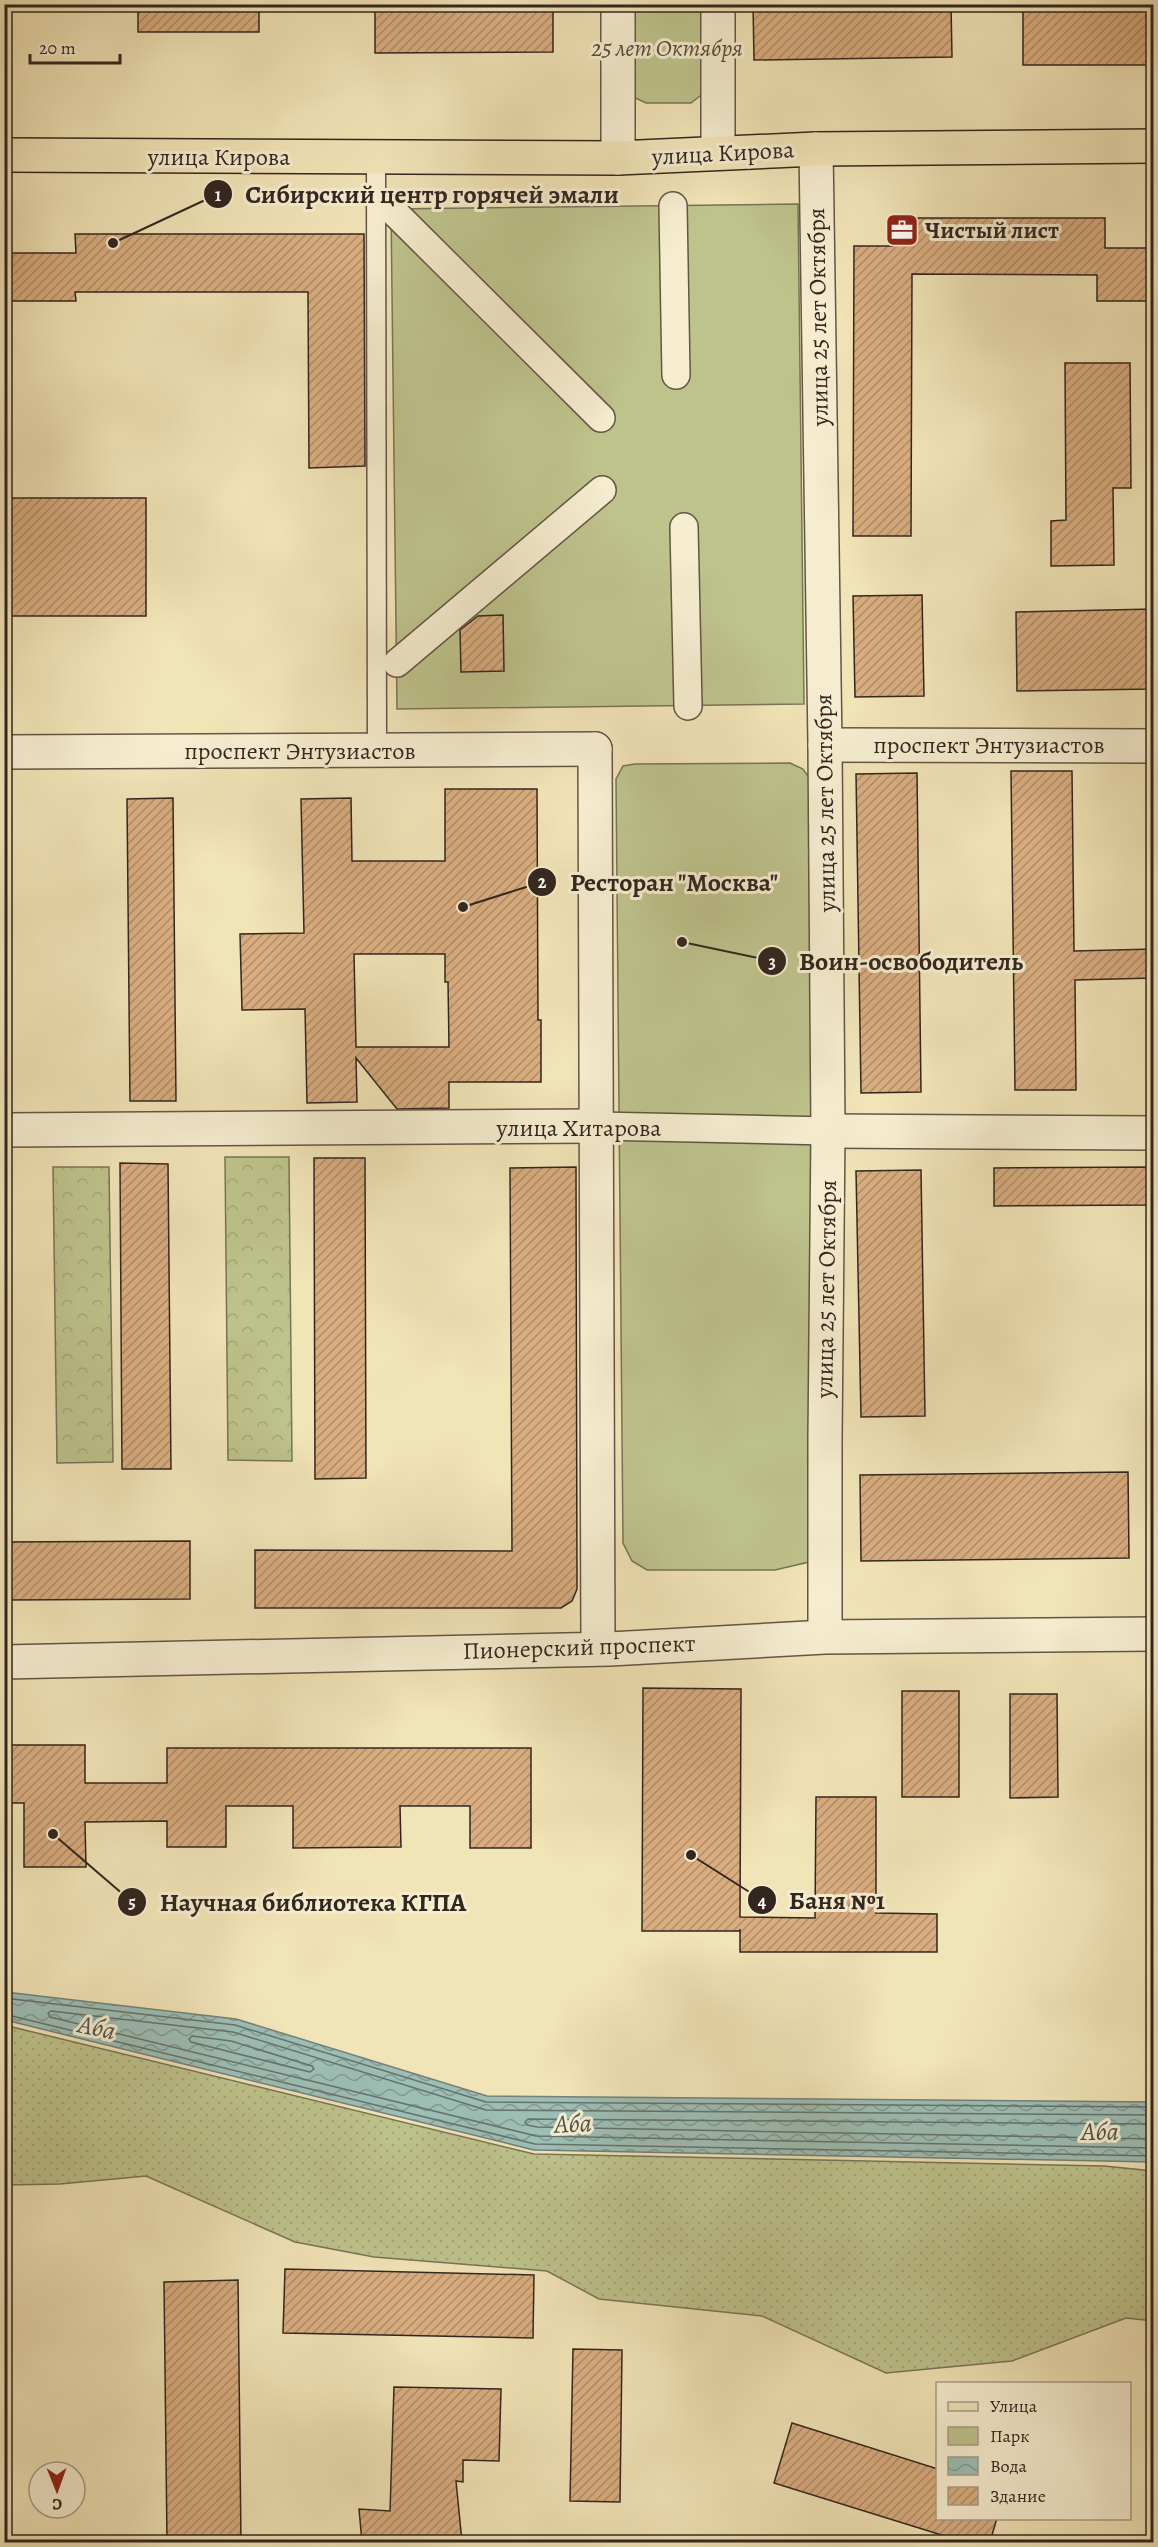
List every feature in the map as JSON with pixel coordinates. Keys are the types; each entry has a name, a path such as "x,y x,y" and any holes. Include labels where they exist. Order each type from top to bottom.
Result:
{"main road":[{"name":"улица Кирова","path":"4,155 618,159 717,152 816,149 1154,146"}],"street":[{"path":"618,4 618,159"},
{"path":"717,152 718,4"},
{"name":"улица 25 лет Октября","path":"816,149 828,1131 825,1637"},
{"path":"673,206 676,375"},
{"path":"391,209 601,418"},
{"path":"397,663 602,490"},
{"path":"684,527 688,706"},
{"name":"проспект Энтузиастов","path":"825,745 1154,746"},
{"name":"проспект Энтузиастов","path":"4,752 377,752 595,749 598,1126"},
{"path":"598,1126 598,1649"},
{"name":"улица Хитарова","path":"4,1130 598,1126 828,1131 1154,1133"},
{"name":"Пионерский проспект","path":"4,1662 598,1649 825,1637 1154,1634"}],"lane":[{"path":"376,158 377,752"}],"green space":[{"name":"25 лет Октября","path":"629,5 705,5 705,92 691,103 646,103 629,95"},
{"path":"798,204 804,704 397,709 391,209"},
{"path":"790,763 803,769 810,779 815,1546 809,1562 775,1570 647,1570 632,1561 623,1543 616,779 623,766 635,764"},
{"path":"225,1157 289,1157 292,1461 228,1460"},
{"path":"53,1167 109,1167 113,1462 57,1463"},
{"path":"4,2025 534,2154 1104,2166 1153,2171 1153,2321 1126,2318 1012,2361 886,2373 762,2316 599,2299 547,2271 374,2257 295,2242 146,2176 60,2184 5,2185"}],"water":[{"name":"Аба","path":"5,1992 236,2019 487,2096 1153,2102 1153,2162 534,2150 5,2020"}],"building":[{"path":"138,4 259,4 259,32 138,32"},
{"path":"375,4 553,4 553,52 375,53"},
{"path":"753,4 951,4 952,57 754,60"},
{"path":"1023,7 1154,8 1154,65 1023,65"},
{"path":"893,218 1105,218 1105,248 1154,248 1154,301 1097,301 1097,275 912,274 911,536 853,536 854,246 893,246"},
{"path":"75,234 364,234 365,466 309,468 308,292 75,292 76,301 4,301 4,253 76,253"},
{"path":"1065,363 1130,363 1131,488 1113,488 1114,565 1051,566 1051,521 1066,520"},
{"path":"4,498 146,498 146,616 4,616"},
{"path":"922,595 924,696 855,697 853,596"},
{"path":"1154,609 1154,689 1017,691 1016,612"},
{"path":"503,615 504,671 461,672 460,630 478,616"},
{"path":"1011,771 1072,771 1074,951 1154,949 1154,978 1075,980 1076,1090 1015,1090"},
{"path":"917,773 921,1092 861,1093 856,774"},
{"path":"445,789 537,789 538,1020 541,1020 541,1082 449,1082 449,1108 397,1109 356,1058 357,1102 307,1103 305,1009 242,1010 240,934 304,933 301,799 351,798 352,861 445,861","holes":["354,954 445,954 449,1047 356,1047"]},
{"path":"173,798 176,1101 130,1101 127,799"},
{"path":"314,1158 365,1158 366,1478 315,1479"},
{"path":"120,1163 168,1164 171,1469 122,1469"},
{"path":"576,1167 577,1589 572,1601 561,1608 255,1608 255,1550 512,1551 510,1168"},
{"path":"1154,1167 1154,1205 994,1206 994,1168"},
{"path":"921,1170 925,1416 861,1417 856,1171"},
{"path":"1128,1472 1129,1558 861,1561 860,1475"},
{"path":"190,1541 190,1599 4,1600 4,1542"},
{"path":"643,1688 741,1689 740,1917 815,1918 816,1797 876,1797 876,1913 937,1914 937,1952 740,1952 740,1931 642,1931"},
{"path":"902,1691 959,1691 959,1797 902,1797"},
{"path":"1010,1694 1057,1694 1058,1797 1010,1798"},
{"path":"4,1745 85,1745 85,1783 167,1783 167,1748 531,1748 531,1848 470,1848 470,1806 400,1806 401,1847 293,1848 293,1806 226,1806 226,1847 167,1847 167,1821 85,1822 86,1867 24,1867 24,1803 4,1803"},
{"path":"285,2269 534,2275 533,2338 283,2333"},
{"path":"238,2280 241,2542 167,2542 164,2282"},
{"path":"573,2349 622,2350 620,2502 570,2501"},
{"path":"394,2387 501,2389 499,2461 463,2460 463,2482 456,2481 462,2542 362,2542 359,2509 390,2511"},
{"path":"792,2423 936,2468 936,2520 996,2520 990,2542 964,2542 774,2483"}],"place":[{"name":"Чистый лист","path":"902,230"},
{"name":"Сибирский центр горячей эмали","path":"113,243"},
{"name":"Ресторан \"Москва\"","path":"463,907"},
{"name":"Воин-освободитель","path":"682,942"},
{"name":"Научная библиотека КГПА","path":"53,1834"},
{"name":"Баня №1","path":"691,1855"}]}
